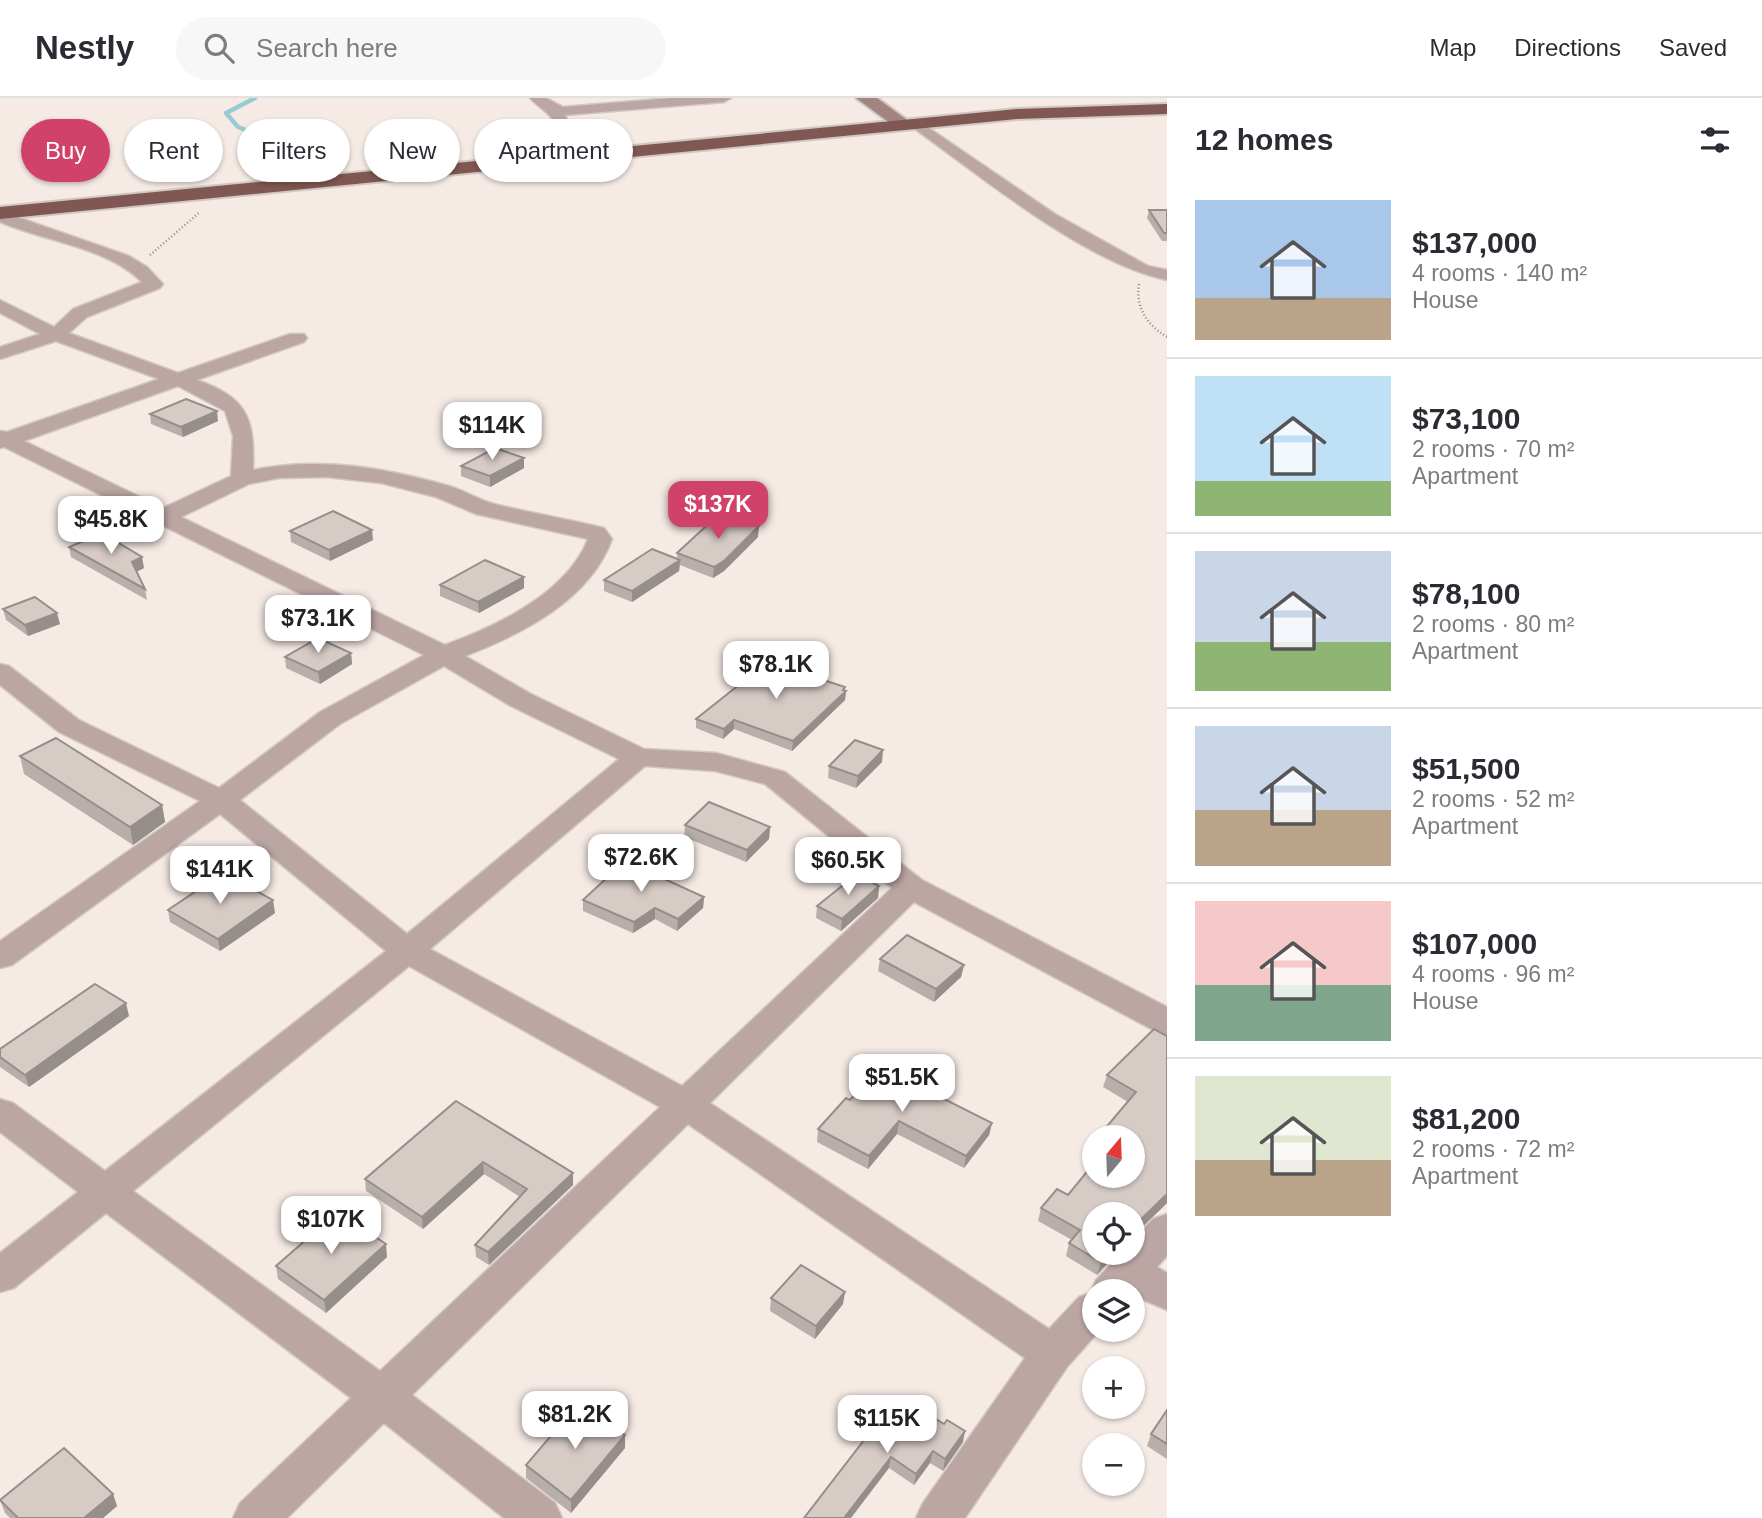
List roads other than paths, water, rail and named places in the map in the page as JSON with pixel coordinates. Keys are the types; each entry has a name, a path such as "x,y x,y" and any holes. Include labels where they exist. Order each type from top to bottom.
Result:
{"highway":[{"path":"0,215 1017,114 1167,109"}],"street":[{"path":"357,179 559,150 566,141 562,119 556,110 537,98"},
{"path":"556,110 590,110 724,98"},
{"path":"864,98 911,125 1049,217 1143,270 1167,275"},
{"path":"0,215 27,230 68,240 124,261 145,273 154,284 80,313 57,335 0,353"},
{"path":"0,238 27,230"},
{"path":"0,306 57,335 217,396 234,408 244,436 242,479"},
{"path":"2,439 297,338"},
{"path":"2,439 444,655 521,700 638,757 716,762 775,778 911,887 1167,1022"},
{"path":"0,957 221,800 330,718 444,655 502,633 579,578 594,555 600,539 596,533 484,509 444,492 382,476 327,470 279,471 242,479 162,517"},
{"path":"0,672 69,726 221,800 407,951 685,1104 1052,1354"},
{"path":"0,1276 407,951 638,757"},
{"path":"256,1518 911,887"},
{"path":"0,1113 104,1193 381,1396 539,1518"},
{"path":"1122,1279 1167,1230"},
{"path":"1145,1287 1167,1293"},
{"path":"939,1518 1052,1354 1082,1322"}],"waterway":[{"path":"237,126 226,113 255,98"}]}
